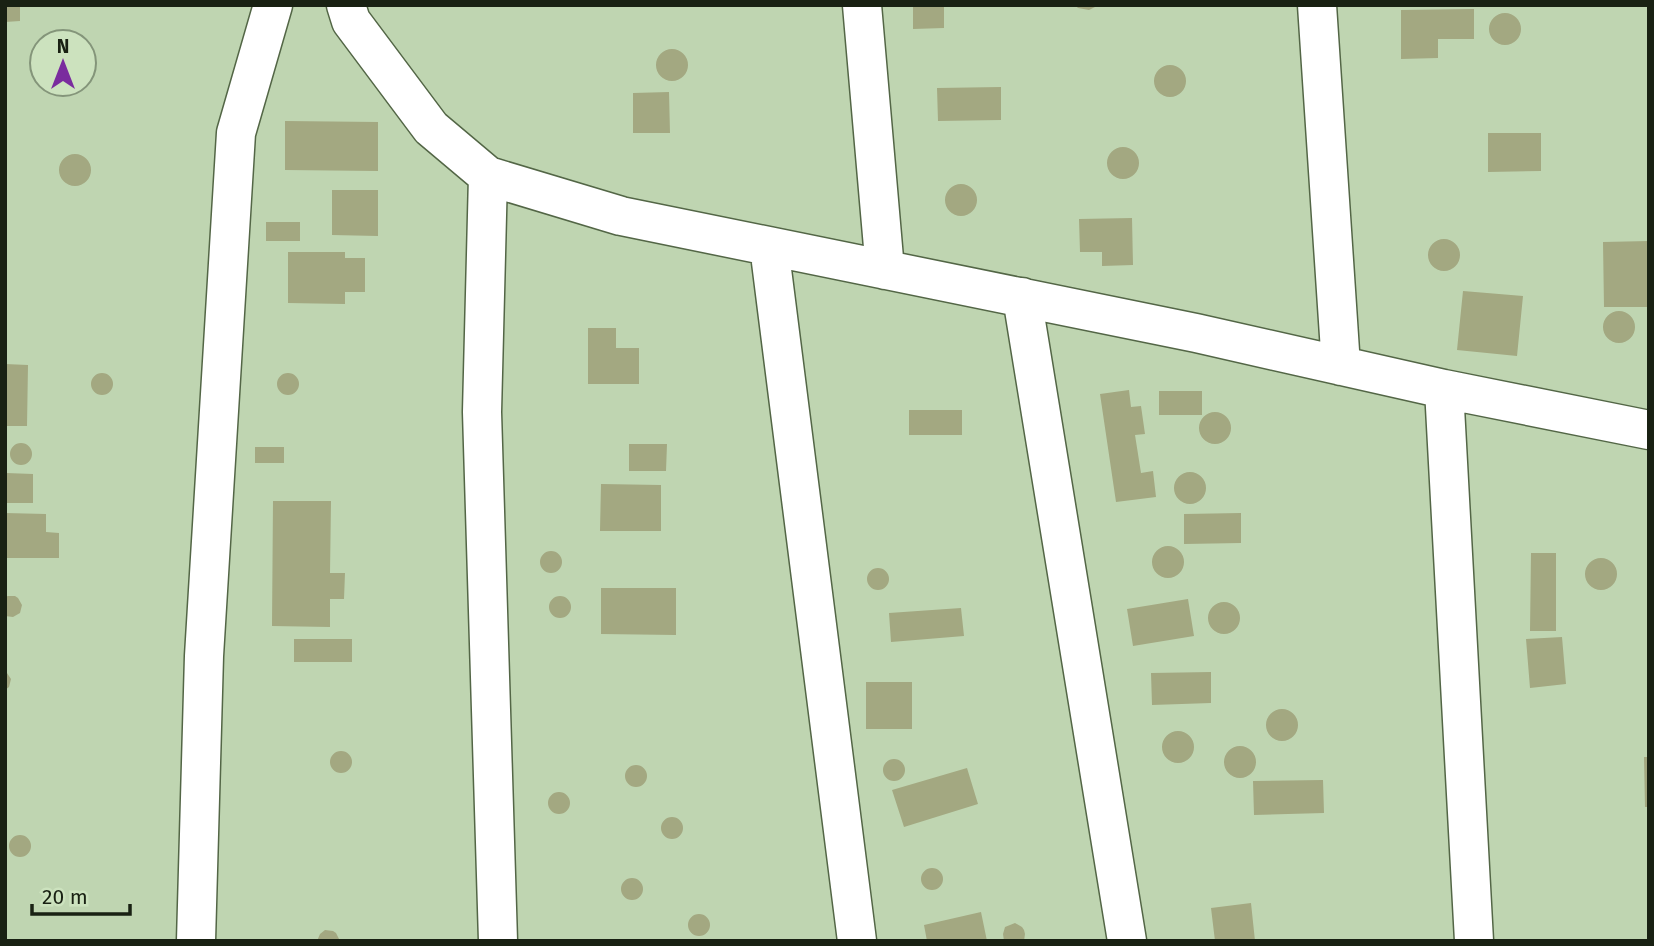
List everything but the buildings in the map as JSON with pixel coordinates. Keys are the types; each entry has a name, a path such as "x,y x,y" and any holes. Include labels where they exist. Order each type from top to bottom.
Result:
{"street":[{"path":"196,941 204,656 236,133 273,5"},
{"path":"346,5 351,21 431,128 488,176 621,215 1649,430"},
{"path":"862,5 886,270"},
{"path":"1317,5 1341,366"},
{"path":"488,176 482,412 498,941"},
{"path":"769,246 858,941"},
{"path":"1022,297 1127,941"},
{"path":"1444,389 1474,941"}]}
